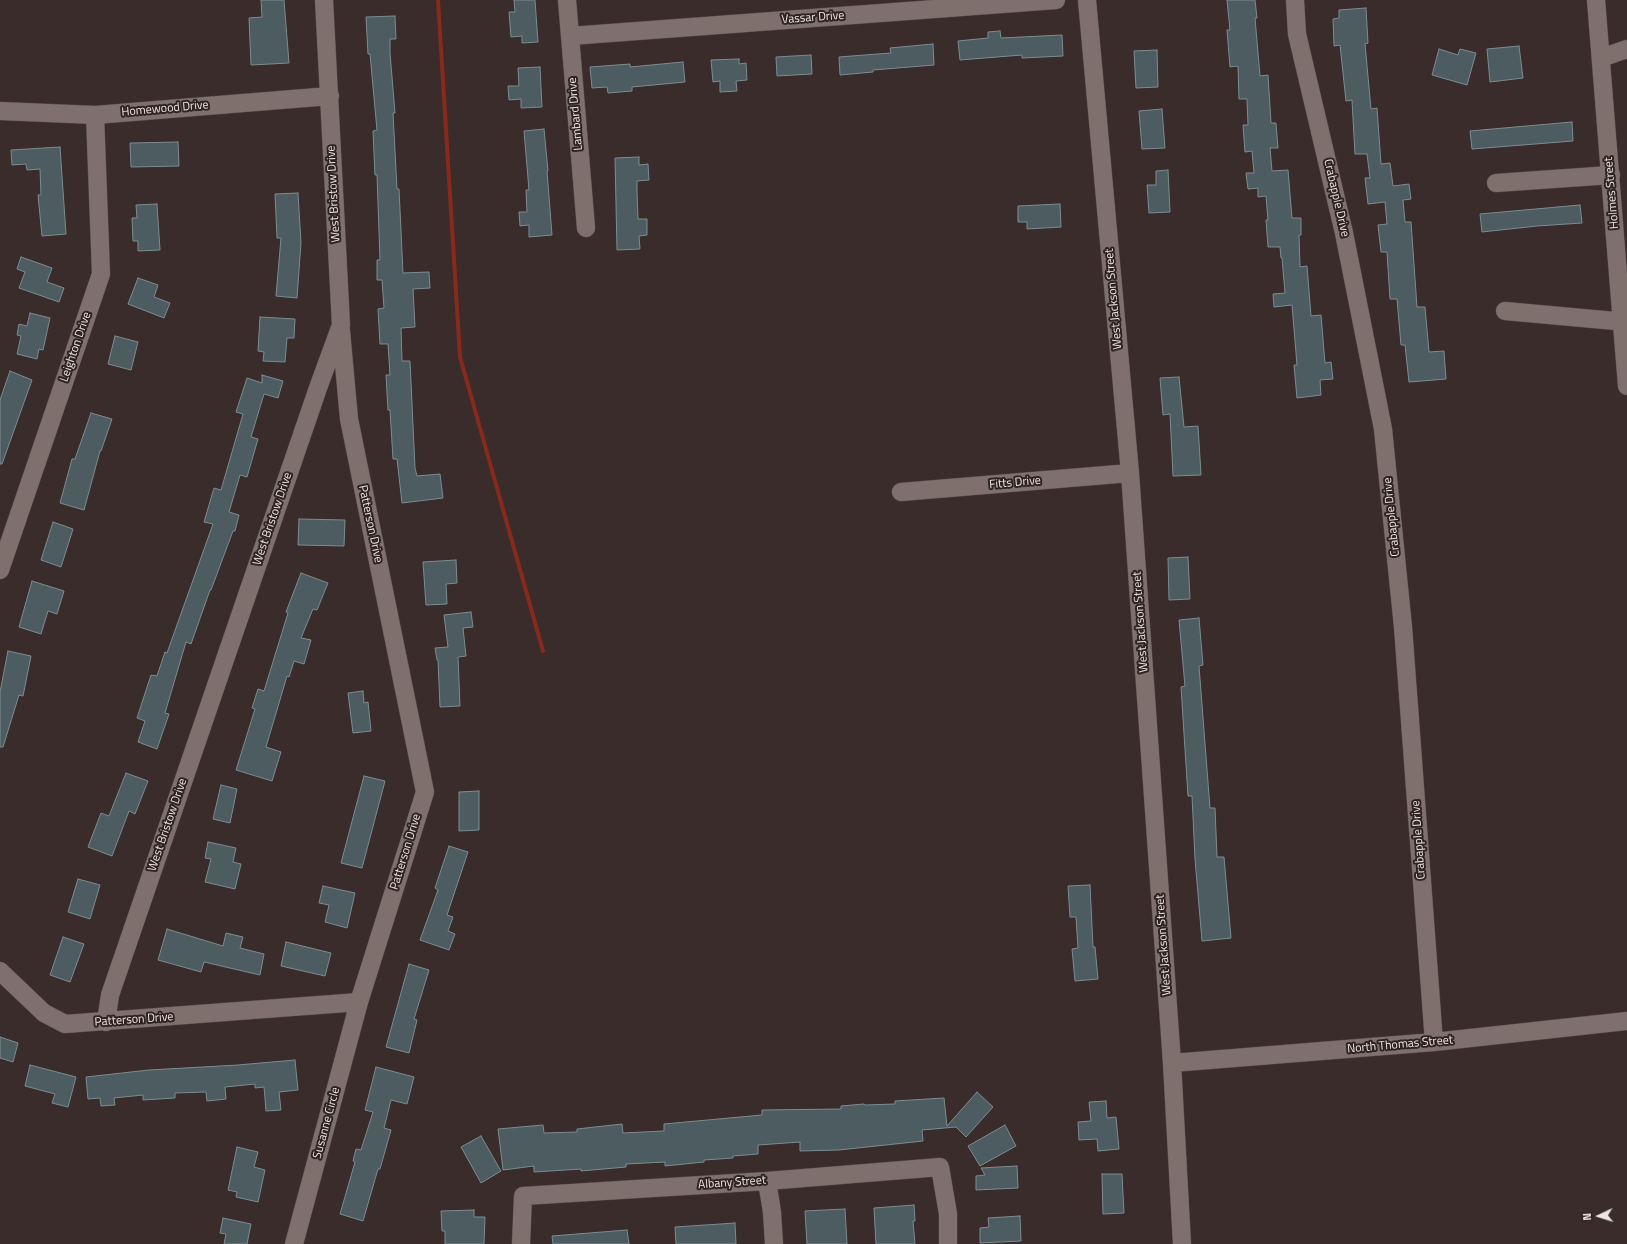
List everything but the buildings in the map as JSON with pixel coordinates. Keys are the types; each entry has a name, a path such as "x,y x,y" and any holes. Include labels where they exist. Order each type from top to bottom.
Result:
{"street":[{"name":"West Bristow Drive","path":"106,1022 113,987 318,388 341,325 324,0"},
{"name":"Lambard Drive","path":"567,0 586,228"},
{"name":"Vassar Drive","path":"570,36 1056,0"},
{"name":"West Jackson Street","path":"1087,0 1130,473 1172,1063 1182,1244"},
{"name":"Crabapple Drive","path":"1295,0 1297,34 1344,233 1383,429 1403,627 1434,1042"},
{"name":"Holmes Street","path":"1596,0 1625,322 1627,386"},
{"path":"1601,58 1627,49"},
{"name":"Homewood Drive","path":"0,111 95,115 330,96"},
{"name":"Leighton Drive","path":"0,570 101,274 95,115"},
{"path":"1496,183 1611,175"},
{"path":"1505,311 1625,322"},
{"name":"Patterson Drive","path":"0,971 44,1013 65,1024 359,1002 425,792 349,419 341,325"},
{"name":"Fitts Drive","path":"901,492 1130,473"},
{"name":"Susanne Circle","path":"294,1244 359,1002"},
{"name":"North Thomas Street","path":"1172,1063 1434,1042 1627,1021"},
{"name":"Albany Street","path":"521,1244 523,1196 940,1167 948,1214 948,1244"},
{"path":"767,1180 772,1212 774,1244"}],"waterway":[{"path":"438,0 460,357 543,651"}]}
